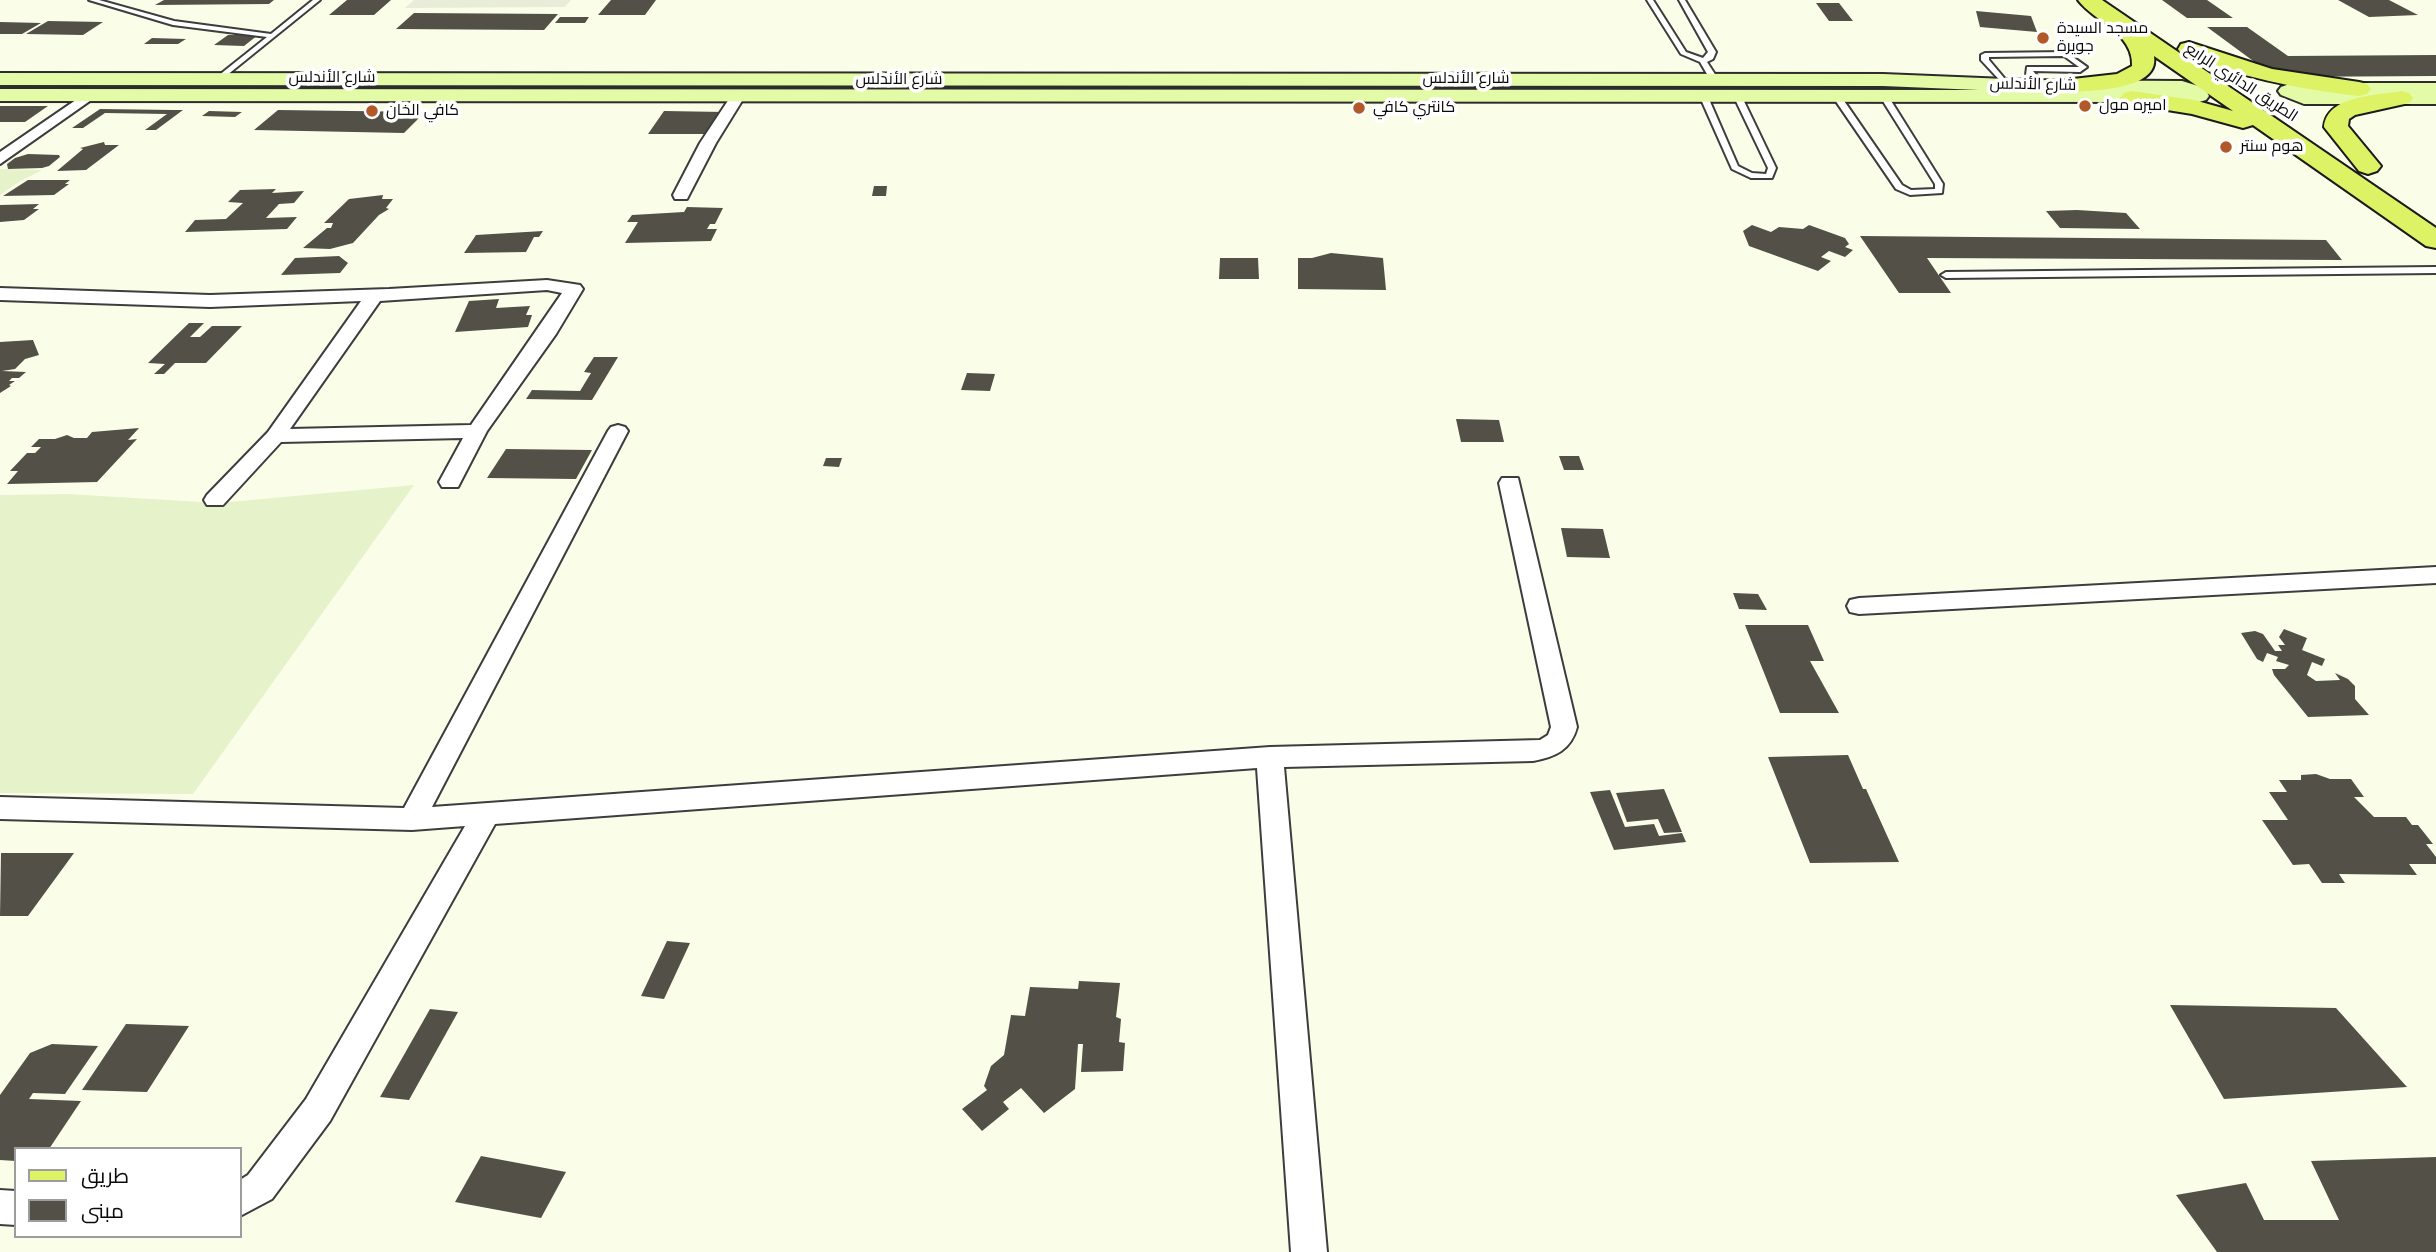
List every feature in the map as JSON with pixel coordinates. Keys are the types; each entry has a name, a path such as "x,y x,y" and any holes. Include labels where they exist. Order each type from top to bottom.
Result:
{"main road":[{"name":"الطريق الدائري الرابع","path":"2088,0 2114,8 2189,49 2436,212"},
{"name":"الطريق الدائري الرابع","path":"2114,8 2284,136 2436,240"},
{"path":"2052,86 2122,80 2143,69 2146,61 2143,53 2114,8"},
{"path":"2189,49 2259,74 2295,82 2359,89"},
{"name":"شارع الأندلس","path":"0,79 221,78 1709,88 1731,97 2199,96 2198,92 2182,87 2006,85 1914,80 1709,88 738,96 0,95"},
{"path":"2436,89 2288,91 2304,98 2436,98"},
{"path":"2368,166 2336,127 2337,117 2347,109 2401,97"},
{"path":"2132,98 2210,110 2284,136"}],"street":[{"path":"0,159 89,94"},
{"path":"681,195 708,143 738,96"},
{"path":"0,294 210,301 547,285 574,289 546,334 477,431 450,482"},
{"path":"215,500 275,436 375,295"},
{"path":"275,436 477,431"},
{"path":"412,819 618,431"},
{"path":"0,808 412,819 1270,757 1533,751 1551,748 1562,737 1561,716 1510,483"},
{"path":"1858,606 2436,575"},
{"path":"1270,757 1308,1252"},
{"path":"242,1198 260,1187 318,1110 487,813"}],"lane":[{"path":"92,0 173,23 272,36"},
{"path":"221,78 317,0"},
{"path":"1650,0 1683,53 1703,61"},
{"path":"1682,0 1712,52 1710,57 1703,61"},
{"path":"2006,85 1985,60 1985,55 2066,54 2083,67 2080,70 2029,69 2029,72 2052,86"},
{"path":"1703,61 1735,167 1756,177 1769,176 1772,168 1731,97"},
{"path":"1837,97 1899,187 1910,193 1939,191 1938,184 1885,97"},
{"path":"1946,275 2436,270"}],"green space":[{"path":"0,169 42,170 0,195"},
{"path":"414,485 193,794 0,793 0,495 68,494 218,503"}],"shaded area":[{"path":"414,0 571,0 565,7 405,8"}],"building":[{"path":"164,0 274,0 269,4 155,5"},
{"path":"347,0 391,0 374,15 329,15"},
{"path":"611,0 656,0 645,15 598,15"},
{"path":"2162,0 2207,0 2233,18 2187,18"},
{"path":"2338,0 2389,0 2418,15 2369,17"},
{"path":"1816,3 1839,3 1853,21 1829,21"},
{"path":"1976,11 2031,16 2037,32 1980,27"},
{"path":"414,13 558,14 544,30 396,29"},
{"path":"560,17 589,17 585,23 555,23"},
{"path":"48,21 103,22 83,35 26,34"},
{"path":"0,22 41,23 22,34 0,34"},
{"path":"2207,27 2247,27 2288,56 2436,55 2436,76 2275,77"},
{"path":"228,35 258,35 244,46 214,45"},
{"path":"152,38 186,39 178,44 144,44"},
{"path":"0,106 48,106 25,122 0,122"},
{"path":"100,109 183,110 156,130 145,130 167,114 105,113 83,128 72,128"},
{"path":"278,110 425,112 404,133 254,130"},
{"path":"209,111 242,112 235,117 202,116"},
{"path":"664,111 724,112 710,134 648,134"},
{"path":"104,142 105,145 119,145 86,170 57,171 83,149 80,148"},
{"path":"28,154 60,157 42,168 8,169 7,164 15,158"},
{"path":"28,180 70,180 65,184 69,184 54,195 3,196"},
{"path":"874,186 887,186 886,196 872,196"},
{"path":"276,189 272,193 304,191 294,203 279,204 266,218 297,217 287,229 185,232 195,220 226,219 243,203 228,202 240,190"},
{"path":"383,195 382,199 393,199 386,208 389,209 379,215 353,243 330,249 303,248 327,228 331,228 333,223 324,223 349,199"},
{"path":"39,204 33,209 39,209 24,220 0,222 0,205"},
{"path":"687,207 723,208 715,224 710,224 707,229 717,229 711,241 625,243 638,222 627,222 632,215 684,212"},
{"path":"2046,211 2126,213 2140,229 2060,228"},
{"path":"1752,225 1771,232 1779,227 1803,229 1809,225 1845,238 1849,244 1845,247 1853,250 1845,257 1829,251 1821,257 1831,261 1818,271 1749,246 1743,231"},
{"path":"543,231 539,237 534,237 526,252 464,253 476,235"},
{"path":"1860,236 2326,240 2342,260 1927,258 1951,293 1899,293"},
{"path":"1331,253 1383,258 1386,290 1298,289 1298,258"},
{"path":"339,256 348,263 340,273 281,275 295,258"},
{"path":"1220,258 1258,258 1259,279 1219,279"},
{"path":"499,299 496,308 530,306 526,315 532,315 528,327 455,332 469,301"},
{"path":"189,323 204,323 190,337 200,337 212,326 242,326 206,363 175,363 164,374 154,374 165,364 148,363"},
{"path":"33,340 39,355 25,359 15,369 2,371 26,372 19,378 12,378 9,381 15,381 9,385 11,386 0,393 0,342"},
{"path":"594,357 618,357 592,400 526,399 532,390 580,391 591,373 584,372"},
{"path":"967,373 995,374 990,391 961,390"},
{"path":"1456,419 1499,420 1504,442 1461,442"},
{"path":"139,428 128,440 137,439 97,482 7,484 18,471 10,471 27,453 35,453 41,447 31,447 39,439 55,439 67,435 87,438 92,432"},
{"path":"506,449 592,450 576,479 487,478"},
{"path":"1559,456 1579,456 1584,470 1564,470"},
{"path":"826,458 842,458 839,467 823,466"},
{"path":"1561,528 1603,529 1610,558 1567,557"},
{"path":"1733,593 1758,594 1767,610 1739,609"},
{"path":"1745,625 1808,625 1824,661 1810,661 1839,713 1780,713"},
{"path":"2284,629 2307,638 2302,650 2325,659 2322,666 2312,662 2307,675 2316,681 2340,680 2335,673 2348,679 2355,686 2355,699 2369,715 2308,717 2274,675 2272,669 2285,669 2289,665 2276,661 2278,657 2267,653 2263,662 2257,659 2241,633 2255,631 2263,634 2275,651 2282,651 2278,645 2285,645 2279,637"},
{"path":"1848,755 1899,862 1810,863 1768,757"},
{"path":"2316,774 2330,779 2351,779 2364,797 2354,797 2374,817 2406,817 2412,825 2418,825 2433,844 2426,844 2436,857 2436,864 2409,864 2417,875 2339,874 2345,883 2322,883 2309,864 2293,865 2262,820 2288,820 2269,792 2287,792 2279,780 2301,780 2301,775"},
{"path":"1664,789 1682,832 1664,833 1658,819 1627,822 1616,793"},
{"path":"1610,790 1625,827 1654,824 1659,836 1682,833 1686,842 1614,850 1590,792"},
{"path":"1,853 74,853 28,916 0,916"},
{"path":"667,941 690,943 664,999 641,996"},
{"path":"1079,981 1120,983 1116,1017 1121,1019 1119,1042 1125,1043 1123,1071 1081,1072 1083,1044 1078,1044 1075,1089 1044,1113 1021,1088 1003,1102 1009,1109 982,1131 962,1109 987,1090 984,1086 991,1066 1004,1055 1011,1015 1025,1016 1030,987 1078,989"},
{"path":"2170,1005 2336,1008 2407,1087 2224,1099"},
{"path":"430,1009 458,1012 409,1100 380,1097"},
{"path":"126,1024 189,1026 147,1092 82,1090"},
{"path":"52,1044 98,1046 65,1094 33,1093 29,1099 81,1101 50,1147 14,1147 14,1161 0,1160 0,1095 30,1053"},
{"path":"481,1156 566,1172 541,1218 455,1202"},
{"path":"2436,1157 2436,1252 2217,1252 2176,1195 2246,1183 2264,1220 2339,1220 2311,1161"}],"place":[{"name":"مسجد السيدة جويرة","path":"2043,38"},
{"name":"اميره مول","path":"2085,106"},
{"name":"كانتري كافي","path":"1359,108"},
{"name":"كافي الخان","path":"372,111"},
{"name":"هوم سنتر","path":"2226,147"}]}
